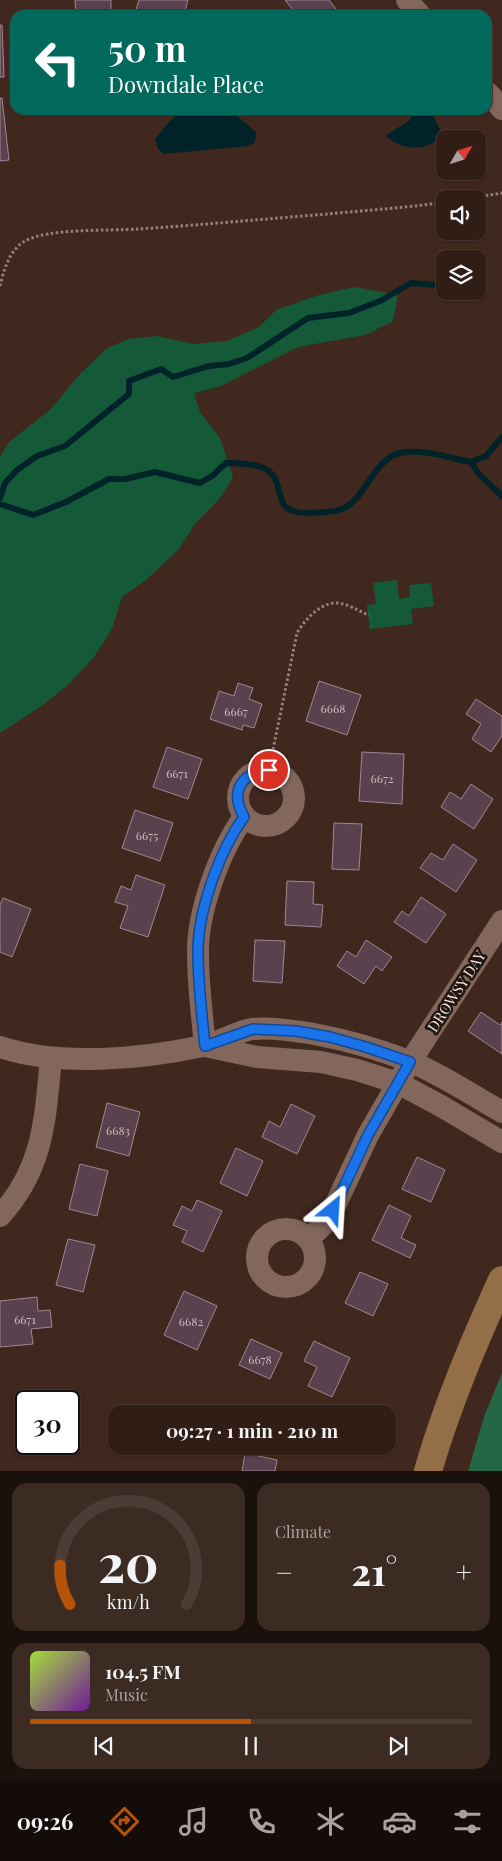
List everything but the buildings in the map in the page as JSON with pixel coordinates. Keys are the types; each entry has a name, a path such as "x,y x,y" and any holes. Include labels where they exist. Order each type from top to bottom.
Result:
{"street":[{"path":"407,0 416,10"},
{"path":"492,98 502,109"},
{"path":"269,770 280,774 289,782 294,793 293,805 288,816 278,824 266,826 254,824 244,817 238,805 238,791 244,779 255,771 269,770"},
{"path":"205,1046 198,952 200,928 210,886 223,853 244,817"},
{"name":"DROWSY DAY","path":"309,1239 323,1226 333,1210 368,1135 410,1062 502,921"},
{"path":"0,1047 51,1058 99,1059 205,1046 253,1029 296,1031 330,1037 410,1062 454,1084 502,1112"},
{"path":"205,1046 257,1057 321,1062 357,1070 398,1083 502,1142"},
{"path":"0,1216 22,1187 38,1152 44,1128 51,1058"},
{"path":"428,1471 463,1368 502,1280"}],"path":[{"path":"486,196 502,193"},
{"path":"0,286 8,262 15,250 24,241 37,236 56,233 137,229 276,218 436,203"},
{"path":"269,770 297,634 303,624 319,609 332,603 343,603 369,615"}],"green space":[{"path":"354,287 398,295 393,321 365,335 298,347 221,386 194,393 200,412 220,438 233,477 221,497 194,525 179,549 146,580 122,597 112,629 94,657 69,684 43,705 0,733 0,457 9,442 50,410 80,374 106,349 128,339 157,336 193,344 227,341 259,327 276,310 319,295"},
{"path":"397,580 399,599 410,597 409,585 431,583 434,606 411,609 413,624 370,629 367,605 376,604 373,583"},
{"path":"502,1373 502,1471 468,1471 485,1414"}],"water":[{"path":"177,115 236,115 256,132 256,137 254,143 248,146 164,154 158,149 155,139"},
{"path":"413,115 431,115 440,130 436,130 436,140 424,147 416,148 399,145 386,136 408,121"}],"waterway":[{"path":"0,498 5,483 17,470 37,456 65,446 129,394 129,381 161,369 173,377 209,366 229,364 247,358 308,318 349,313 380,301 411,283 436,285"},
{"path":"471,462 486,456 502,437"},
{"path":"0,504 33,515 66,502 109,479 125,479 155,472 200,483 212,476 226,463 230,463 253,465 267,470 277,483 283,504 288,509 310,513 332,512 341,510 352,502 384,462 400,453 409,452 427,453 471,462 478,473 502,496"}],"route":[{"path":"269,770 255,771 244,779 238,791 238,805 244,817 223,853 210,886 200,928 198,952 199,982 205,1046 253,1029 296,1031 330,1037 410,1062 368,1135 333,1210"}]}
